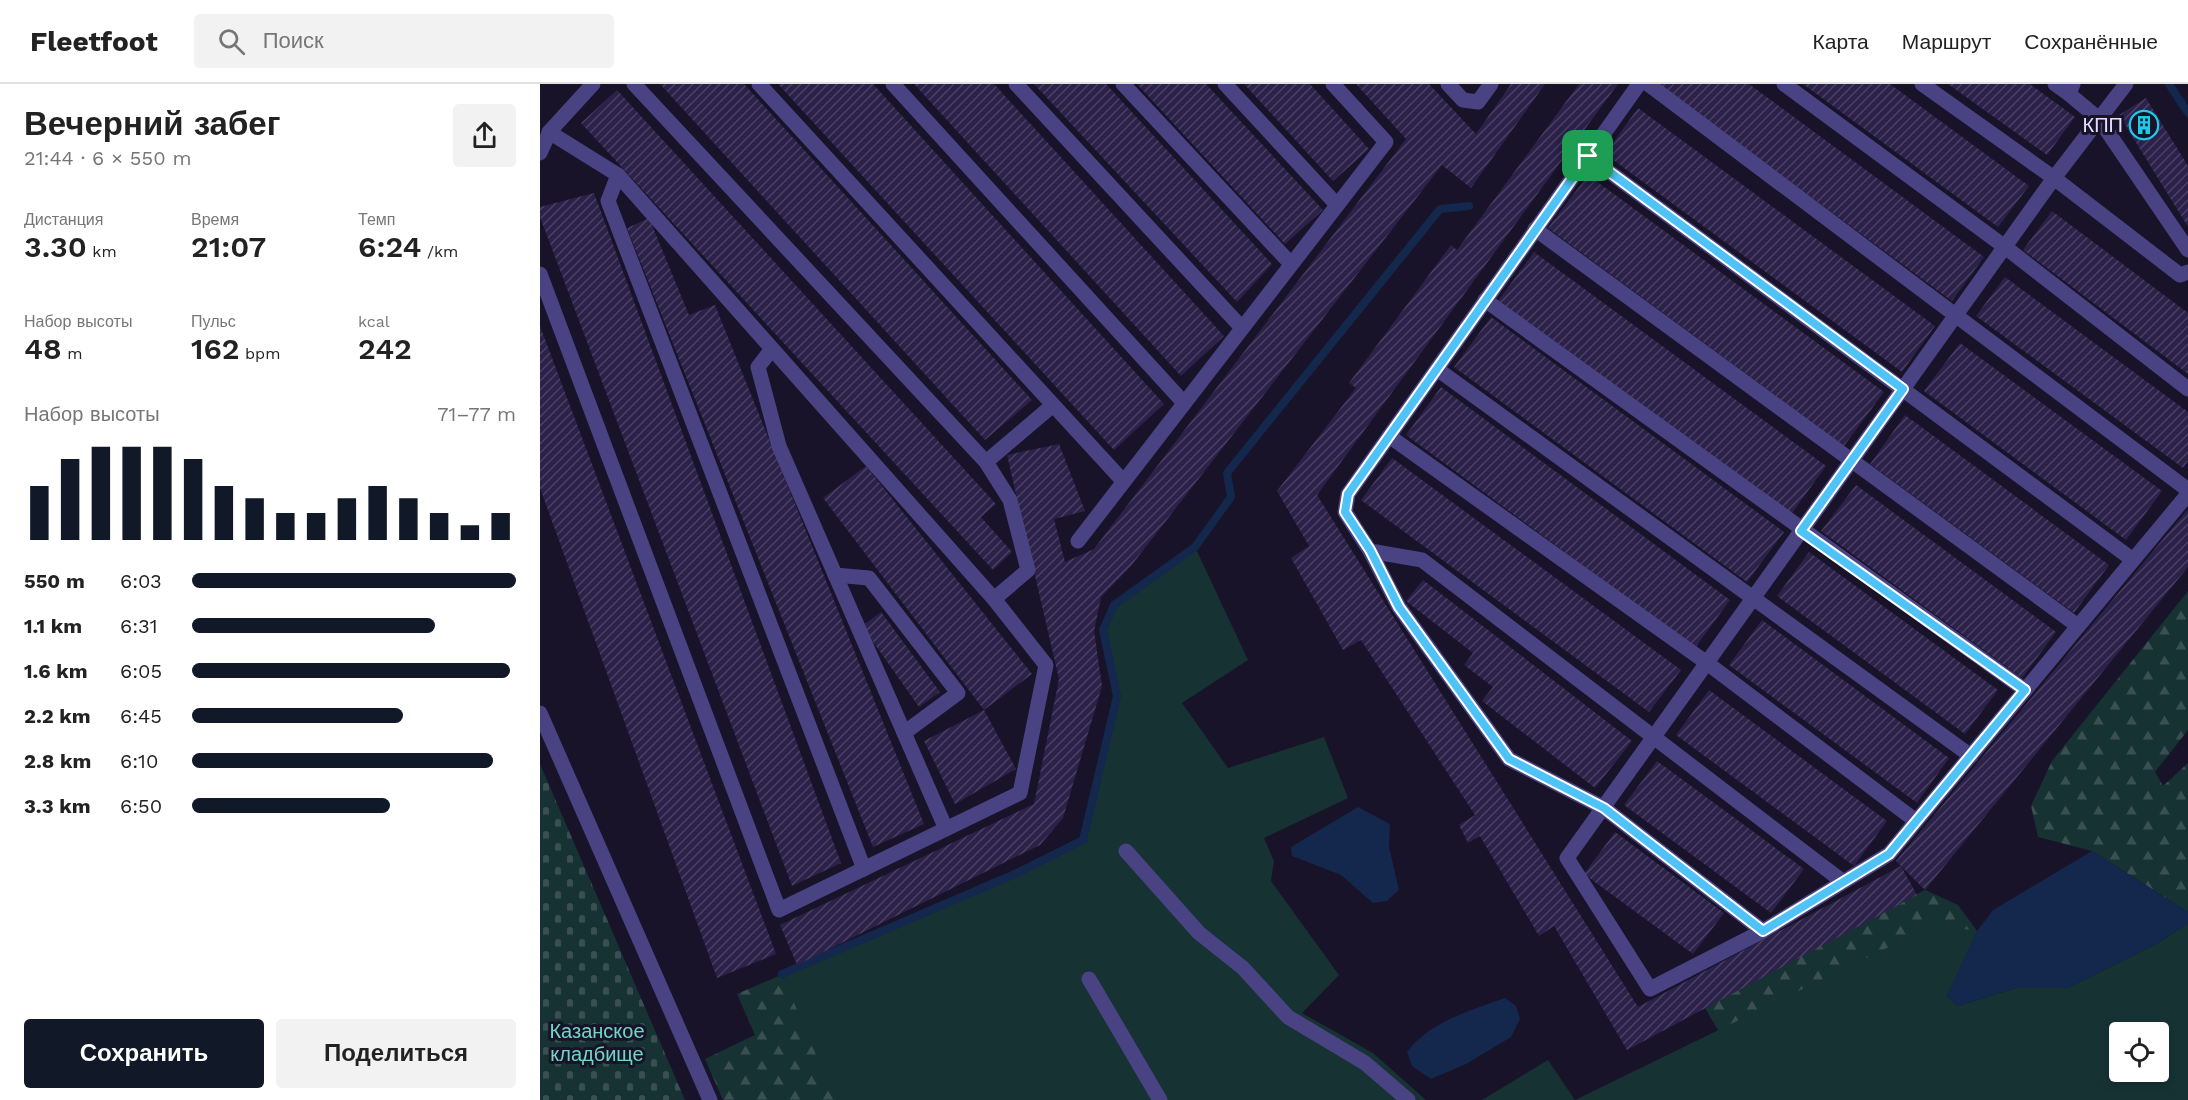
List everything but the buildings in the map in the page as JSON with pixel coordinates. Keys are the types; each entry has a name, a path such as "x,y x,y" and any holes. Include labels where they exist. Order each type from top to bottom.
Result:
{"lane":[{"path":"540,153 549,132 593,84"},
{"path":"634,84 986,462 1010,500 1028,570 994,599"},
{"path":"759,84 1123,481"},
{"path":"893,84 1184,403"},
{"path":"1016,84 1242,328"},
{"path":"1123,84 1291,264"},
{"path":"1225,84 1337,205"},
{"path":"1078,541 1386,142 1333,84"},
{"path":"1448,84 1463,100 1478,102 1491,84"},
{"path":"1639,84 1348,494 1345,512 1370,550 1399,607 1509,759 1604,808 1763,931"},
{"path":"1648,84 2188,490"},
{"path":"1784,84 2005,247 2188,389"},
{"path":"1922,84 2054,178 2180,275 2188,272"},
{"path":"2055,84 2071,89 2099,119 2188,250"},
{"path":"2126,84 2054,178 1567,858 1650,988 1763,931 1889,854 2188,494"},
{"path":"540,274 779,910 1020,793 1046,665 994,599 618,176 549,132"},
{"path":"1588,156 2133,560"},
{"path":"618,176 608,201 864,869"},
{"path":"1535,230 2078,626"},
{"path":"1485,300 1801,531 2025,690"},
{"path":"772,349 758,367 779,446 946,829"},
{"path":"1437,369 1971,756"},
{"path":"986,462 1053,405"},
{"path":"1389,436 1707,663 1916,821"},
{"path":"1370,550 1422,560 1654,735 1842,881"},
{"path":"835,575 869,578 958,693 904,733"},
{"path":"540,713 710,1100"},
{"path":"1126,851 1199,933 1243,968 1288,1017 1365,1063 1408,1100"},
{"path":"1089,979 1160,1100"}],"green space":[{"path":"1195,547 1248,660 1182,703 1228,768 1324,737 1348,798 1264,838 1274,861 1271,881 1339,975 1302,1013 1373,1053 1426,1100 835,1100 782,974 1017,873 1083,840 1117,696 1103,630 1114,605"},
{"path":"2188,591 2188,730 2155,772 2163,786 2188,763 2188,912 2092,851 2038,837 2031,806 2052,761"},
{"name":"Казанское кладбище","path":"540,764 685,1100 540,1100"},
{"path":"1017,873 1022,1100 723,1100 705,1059 755,1035 737,994"},
{"path":"1925,890 1958,905 1977,931 1947,996 1958,1006 1979,1000 1758,1100 1704,1006"},
{"path":"2188,923 2188,1100 1575,1100 1934,925 1977,931 1947,996 1958,1006 2016,988 2067,988 2158,943"},
{"path":"1548,1060 1575,1100 1482,1100"}],"water":[{"path":"1358,807 1390,824 1389,847 1399,890 1387,901 1373,903 1341,875 1292,856 1291,847"},
{"path":"2092,851 2188,912 2188,923 2158,943 2067,988 2016,988 1958,1006 1947,996 1977,931 1993,910"},
{"path":"1505,998 1516,1006 1520,1019 1511,1037 1466,1064 1431,1079 1412,1066 1407,1052 1427,1033 1452,1018"}],"waterway":[{"path":"2169,84 2188,113"},
{"path":"782,974 1017,873 1083,840 1117,696 1103,630 1114,605 1195,547 1231,497 1227,473 1440,209 1469,206"}],"place":[{"name":"КПП","path":"2144,125"}],"route":[{"path":"1588,156 1903,389 1801,531 2025,690 1889,854 1763,931 1604,808 1509,759 1399,607 1370,550 1345,512 1348,494 1588,156"}]}
